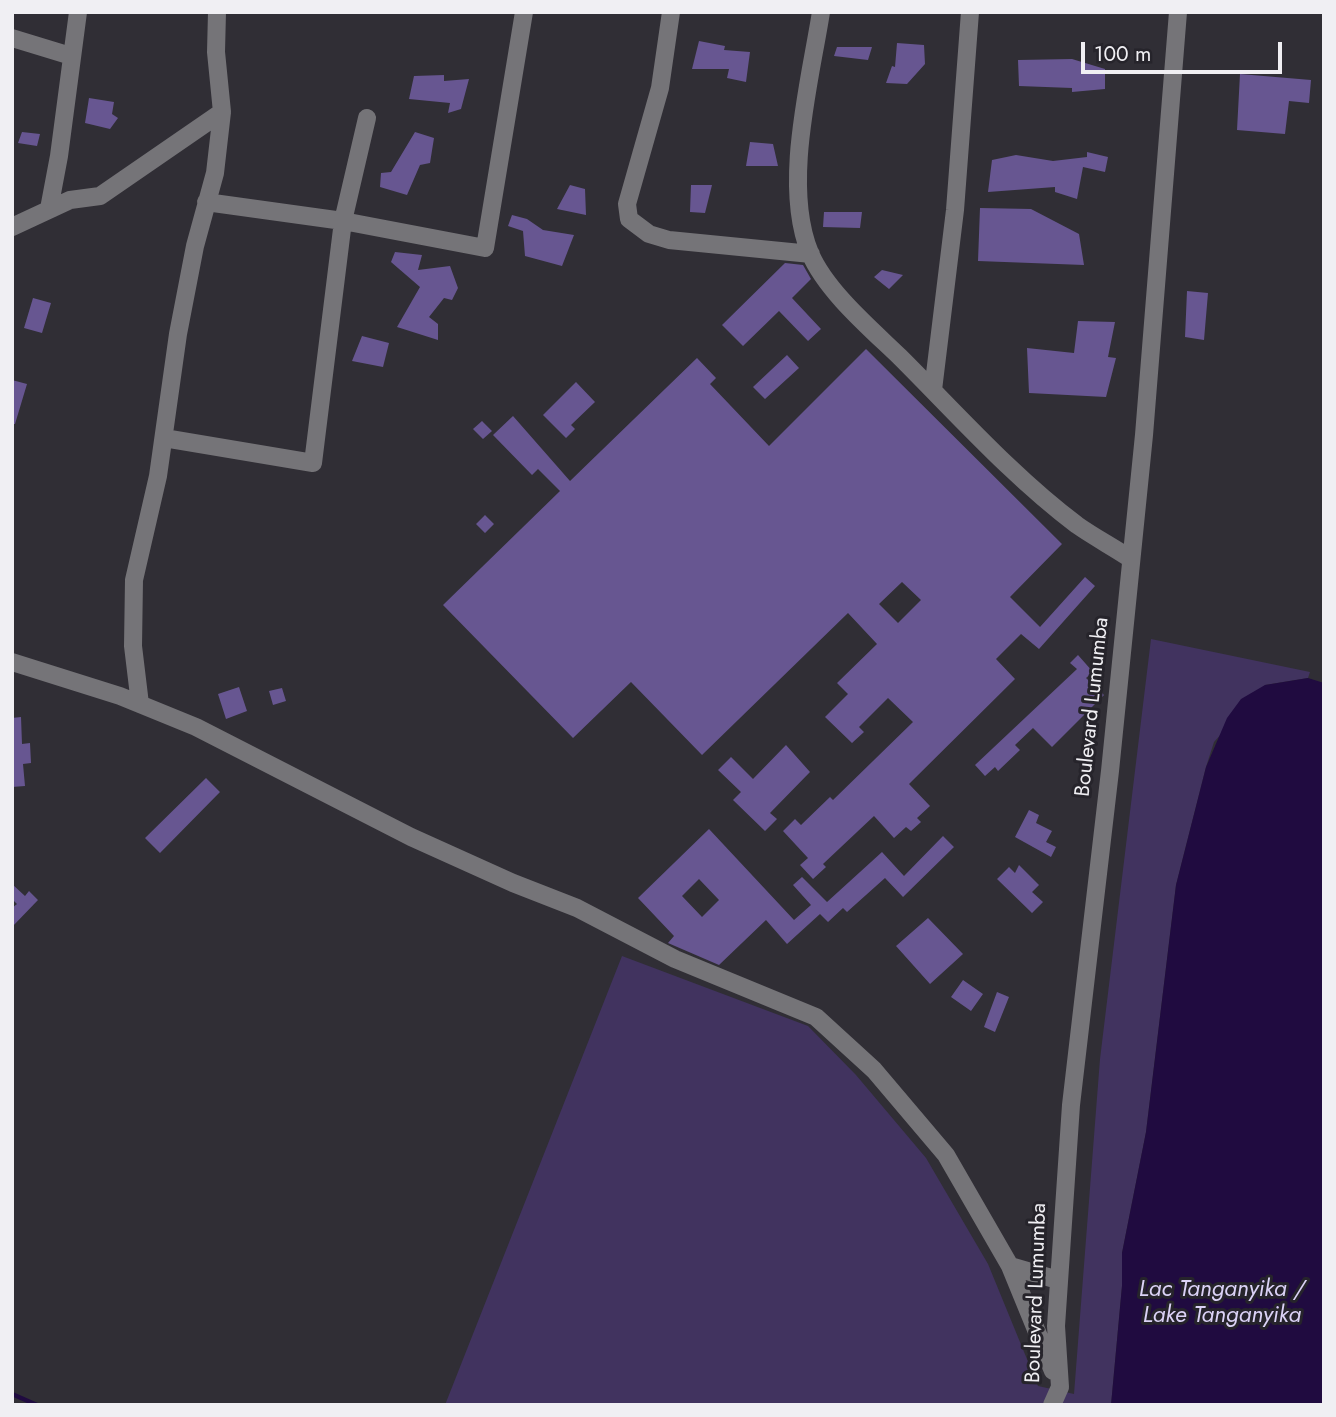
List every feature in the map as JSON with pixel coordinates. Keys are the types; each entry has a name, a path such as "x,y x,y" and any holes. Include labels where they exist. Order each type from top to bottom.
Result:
{"street":[{"path":"48,209 59,156 78,12"},
{"path":"140,704 133,646 134,580 164,438 178,334 206,202 215,173 222,113 216,52 217,12"},
{"path":"206,202 342,221 485,248 524,12"},
{"path":"671,12 660,88 627,204 629,219 649,234 669,240 811,254"},
{"path":"821,12 798,176 802,222 811,254 836,291 933,390 1054,505 1090,534 1131,559"},
{"path":"933,390 955,210 970,12"},
{"name":"Boulevard Lumumba","path":"1052,1405 1060,1387 1056,1326 1071,1105 1131,559 1178,12"},
{"path":"12,38 71,56"},
{"path":"12,227 70,200 100,196 222,113"},
{"path":"164,438 313,463 342,221 367,118"},
{"path":"12,662 140,704 196,727 411,837 513,883 577,908 675,959 816,1017 874,1070 946,1155 1010,1266 1060,1387"},
{"path":"1010,1266 1058,1280"}],"shaded area":[{"path":"1151,639 1310,672 1308,678 1265,685 1214,742 1206,767 1176,885 1146,1132 1122,1253 1122,1286 1111,1405 445,1405 622,956 808,1026 856,1075 926,1158 988,1264 1038,1386 1074,1394 1100,1059"}],"water":[{"name":"Lac Tanganyika / Lake Tanganyika","path":"1308,678 1324,683 1324,1405 1111,1405 1122,1286 1122,1253 1146,1132 1176,885 1206,767 1227,718 1241,699 1265,685"}],"building":[{"path":"699,41 725,46 724,50 750,52 746,82 727,78 729,69 692,69"},
{"path":"897,43 924,45 925,64 907,84 886,83 892,66 895,67"},
{"path":"837,47 872,47 868,60 834,56"},
{"path":"1072,59 1105,69 1105,89 1072,92 1072,88 1019,86 1018,60"},
{"path":"1240,74 1311,80 1309,103 1289,101 1285,134 1237,130"},
{"path":"444,75 444,81 469,79 461,109 448,113 450,103 409,99 414,76"},
{"path":"89,98 114,102 112,114 118,118 110,129 85,123"},
{"path":"22,132 40,134 37,146 18,143"},
{"path":"415,132 434,138 430,163 420,165 407,195 380,187 381,173 391,172"},
{"path":"750,142 773,144 778,166 746,166"},
{"path":"1087,152 1108,157 1105,172 1083,167 1077,199 1055,192 1055,187 988,192 992,160 1016,155 1053,161 1087,157"},
{"path":"570,185 585,189 586,215 557,209"},
{"path":"691,185 712,185 705,213 690,212"},
{"path":"980,208 1031,209 1079,234 1084,265 978,261"},
{"path":"824,212 862,212 860,228 823,227"},
{"path":"512,215 527,219 543,230 574,235 562,266 525,256 523,231 508,226"},
{"path":"395,252 422,255 418,270 450,266 458,288 452,300 444,298 429,317 438,324 438,340 397,327 420,287 391,262"},
{"path":"785,263 803,265 811,279 792,298 821,329 808,341 779,311 743,346 722,325"},
{"path":"882,270 903,275 889,289 874,277"},
{"path":"1187,291 1208,293 1204,340 1185,337"},
{"path":"33,298 51,303 42,333 24,328"},
{"path":"1078,321 1115,322 1108,357 1116,358 1106,397 1029,393 1027,348 1074,353"},
{"path":"362,336 389,343 383,367 352,361"},
{"path":"866,349 1062,544 1010,597 1040,627 1085,577 1095,586 1039,649 1021,634 996,659 1015,679 909,784 930,806 917,818 921,822 911,831 906,827 894,838 874,816 823,864 826,867 813,879 800,865 808,858 783,831 795,819 801,825 830,797 833,800 913,722 888,698 859,727 864,732 852,743 825,717 848,694 837,683 877,644 848,613 702,755 631,682 573,738 443,605 560,491 538,469 532,475 493,435 513,416 570,481 697,358 716,378 710,384 769,446","holes":["902,582 921,600 898,623 879,604"]},
{"path":"787,355 799,368 765,399 753,387"},
{"path":"12,380 27,384 15,424 12,424"},
{"path":"576,382 595,402 571,425 575,429 566,438 543,415"},
{"path":"482,421 492,431 483,439 473,429"},
{"path":"485,515 494,524 485,533 476,524"},
{"path":"1078,655 1093,672 1086,678 1104,695 1052,747 1033,728 1015,745 1020,750 998,771 995,767 985,776 975,765 1077,669 1070,663"},
{"path":"239,687 247,711 226,719 218,694"},
{"path":"282,688 286,701 273,705 269,691"},
{"path":"21,717 22,744 30,743 31,763 23,764 25,786 12,787 12,718"},
{"path":"786,745 810,772 770,813 777,819 765,831 733,800 741,792 718,770 731,757 753,779"},
{"path":"206,778 220,792 160,853 145,838"},
{"path":"1029,810 1039,815 1036,823 1052,831 1046,842 1056,847 1051,857 1015,837"},
{"path":"709,829 794,920 811,905 793,885 802,877 827,902 882,852 904,876 943,836 954,847 903,897 885,878 847,912 843,908 828,922 820,914 787,944 766,920 719,965 668,943 674,936 638,898","holes":["699,879 719,900 702,917 682,896"]},
{"path":"1019,865 1039,885 1032,892 1043,902 1032,913 997,879 1009,867 1015,873"},
{"path":"12,884 25,896 29,891 38,900 12,927 12,908 17,904 12,899"},
{"path":"928,918 963,954 930,984 896,946"},
{"path":"963,980 983,994 971,1011 951,997"},
{"path":"997,992 1009,997 995,1032 984,1027"}],"waterway":[{"path":"12,1394 37,1405"}]}
